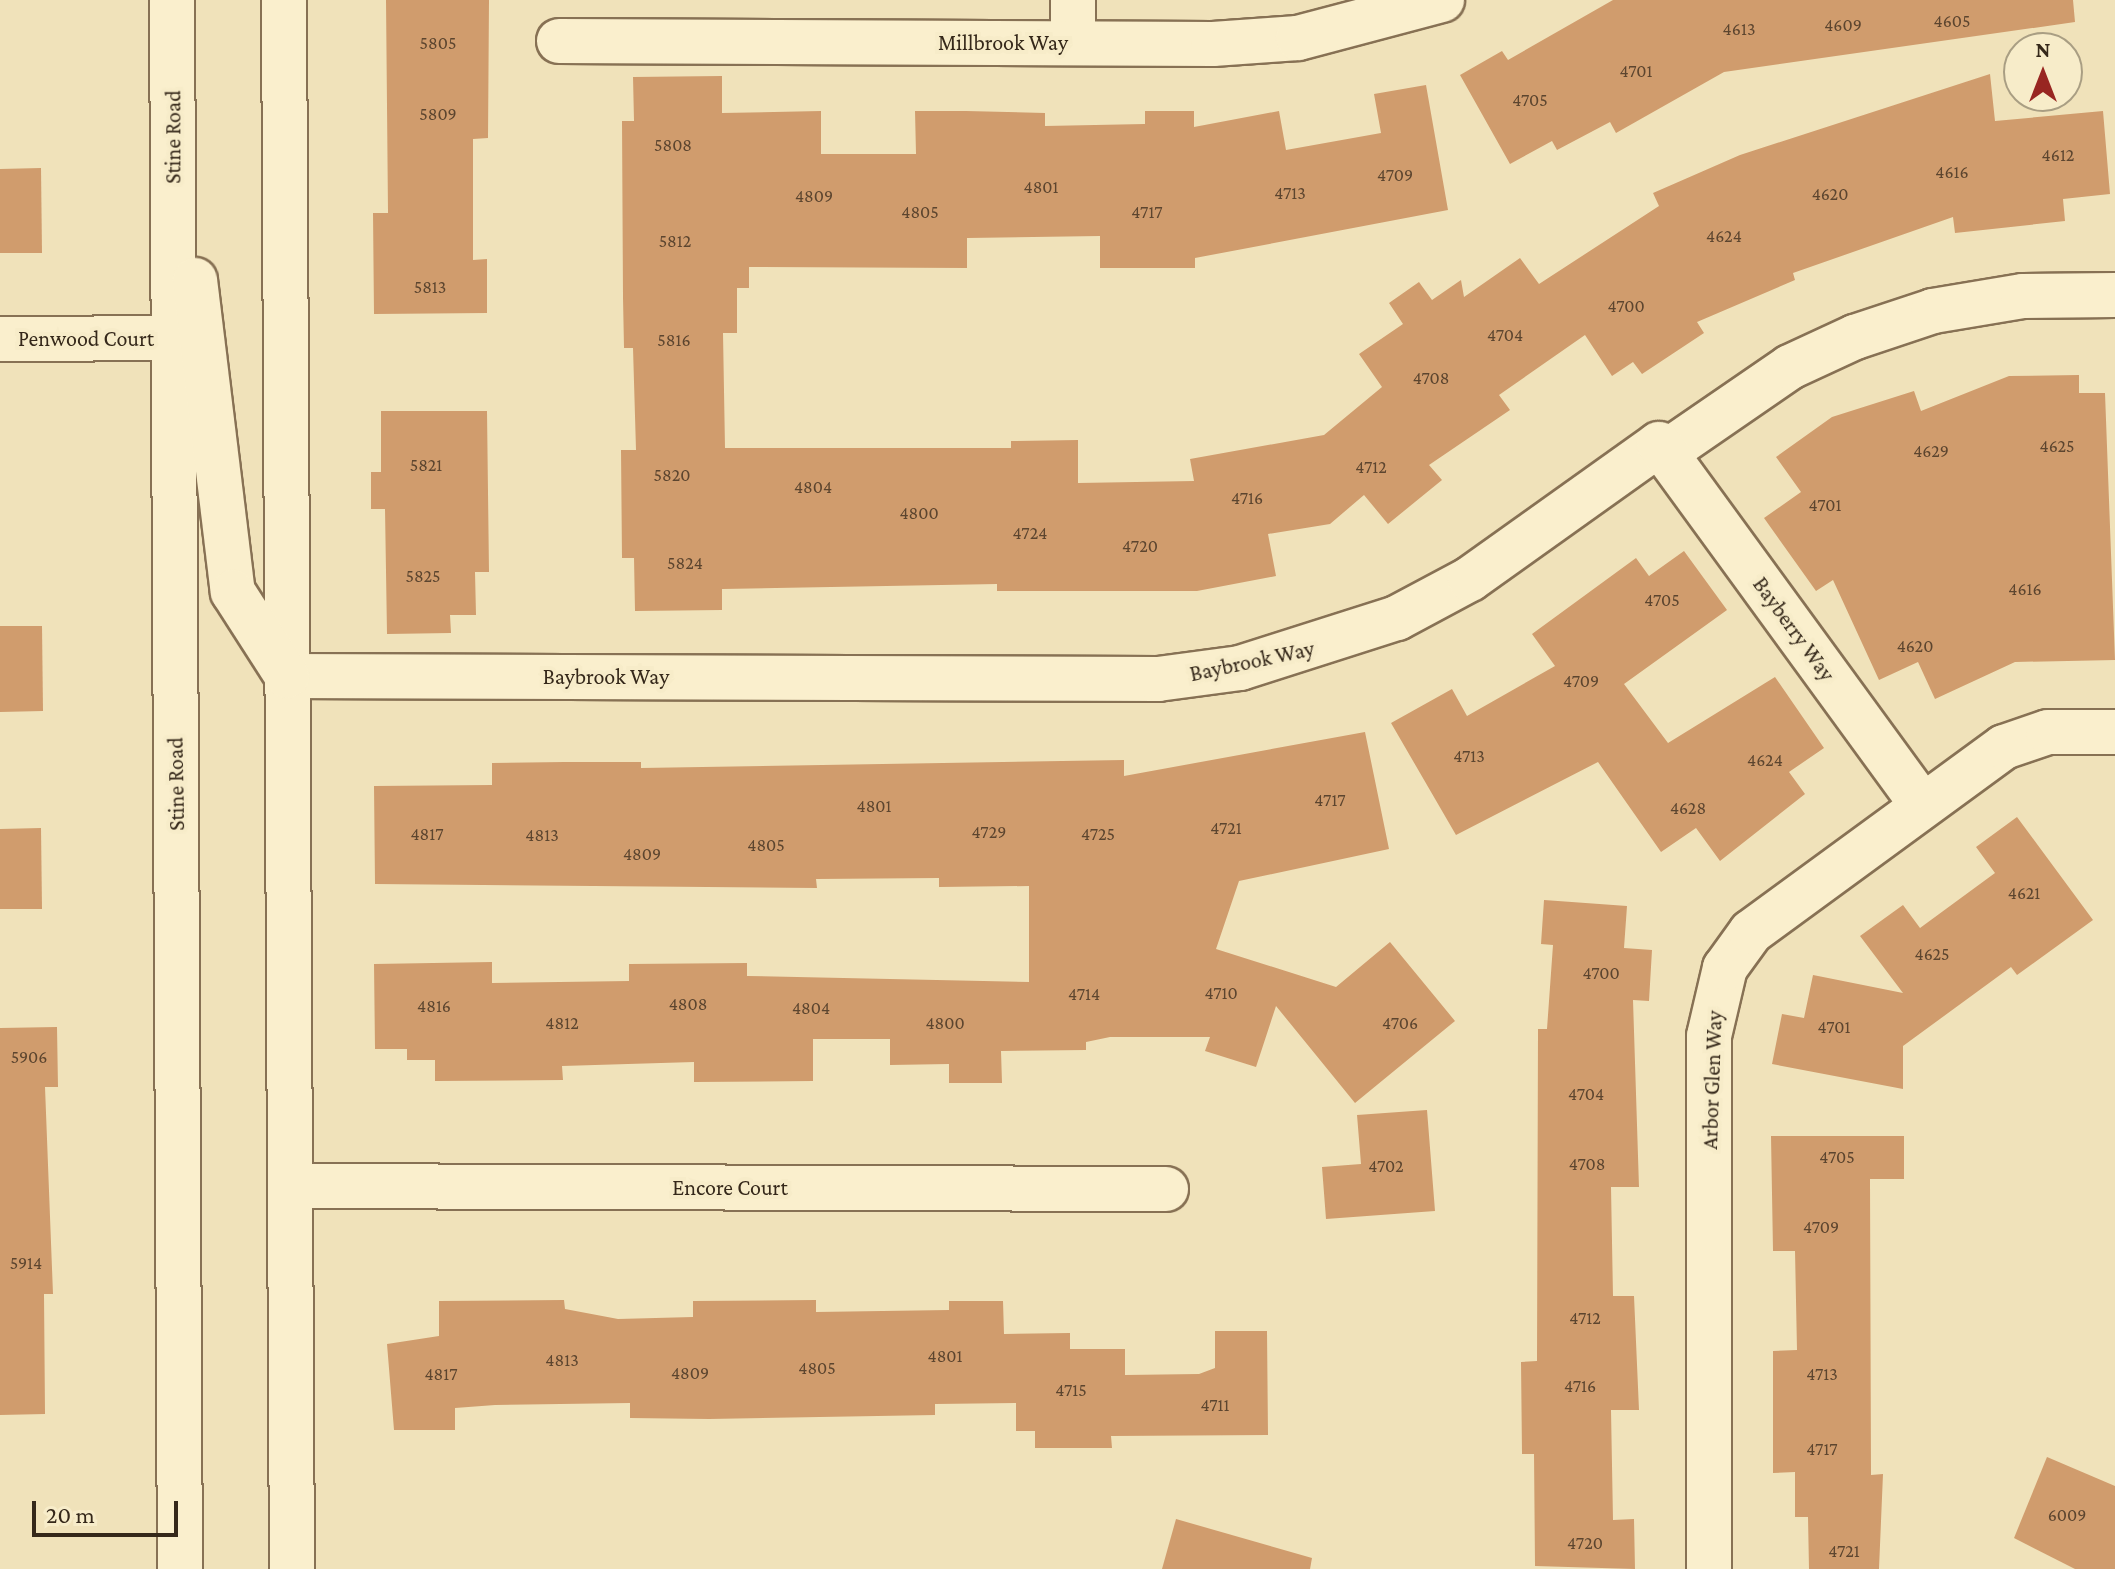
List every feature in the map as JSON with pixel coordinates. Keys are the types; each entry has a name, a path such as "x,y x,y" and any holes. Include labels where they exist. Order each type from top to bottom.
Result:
{"street":[{"name":"Stine Road","path":"172,0 180,1569"},
{"path":"284,0 287,676 294,1186 292,1569"},
{"path":"1073,0 1073,43"},
{"name":"Millbrook Way","path":"559,41 1073,43 1298,38 1442,0"},
{"path":"174,103 233,592 287,676"},
{"name":"Baybrook Way","path":"287,676 1158,679 1240,668 1397,618 1470,579 1659,444 1665,453 1790,367 1855,337 1933,311 2023,296 2115,295"},
{"name":"Penwood Court","path":"0,339 172,338"},
{"name":"Bayberry Way","path":"1665,453 1922,805"},
{"name":"Arbor Glen Way","path":"1709,1569 1711,1010 1725,968 1751,932 2004,747 2048,732 2115,732"},
{"name":"Encore Court","path":"294,1186 1166,1189"}],"building":[{"path":"386,0 489,0 488,138 473,139 473,260 487,259 487,313 374,314 373,213 388,213"},
{"path":"1613,0 2073,0 2075,22 1724,72 1616,133 1610,122 1557,150 1552,141 1510,164 1460,75 1502,51 1508,60"},
{"path":"1990,74 1995,121 2103,111 2110,194 2063,199 2065,221 1955,233 1953,217 1793,273 1795,280 1697,322 1704,333 1642,374 1633,362 1612,376 1585,335 1499,395 1510,410 1429,465 1442,480 1388,524 1364,495 1330,524 1268,534 1276,576 1197,591 997,591 997,584 722,589 722,610 635,611 634,558 622,558 621,450 636,450 633,348 624,348 623,298 622,121 634,121 633,77 722,76 722,113 821,111 821,154 916,154 915,111 1045,113 1045,126 1145,124 1145,111 1194,111 1194,127 1279,111 1286,150 1381,133 1374,94 1426,85 1448,210 1195,258 1195,268 1100,268 1100,236 967,238 967,268 749,267 749,288 737,288 737,333 723,333 725,448 1011,448 1011,441 1078,440 1078,483 1194,481 1190,459 1324,435 1382,387 1359,354 1403,324 1389,303 1419,282 1432,300 1461,280 1464,297 1520,258 1539,284 1659,206 1653,193 1740,155"},
{"path":"41,168 42,253 0,253 0,169"},
{"path":"2079,375 2079,393 2105,393 2115,660 2015,662 1935,699 1918,662 1879,680 1833,580 1816,591 1764,518 1801,492 1776,457 1832,417 1914,391 1921,411 2009,376"},
{"path":"381,411 487,411 489,572 475,572 476,615 450,615 451,633 387,634 385,509 371,509 371,472 381,472"},
{"path":"1684,551 1727,610 1624,684 1668,743 1775,677 1824,748 1789,772 1805,794 1720,861 1696,828 1661,852 1598,762 1456,835 1391,723 1452,689 1467,716 1555,666 1532,634 1636,558 1649,576"},
{"path":"0,626 42,626 43,711 0,712"},
{"path":"1365,732 1389,849 1239,881 1216,949 1336,987 1390,942 1455,1021 1355,1103 1276,1006 1256,1067 1205,1051 1210,1037 1110,1037 1086,1042 1086,1050 1001,1051 1002,1083 949,1083 949,1064 890,1065 890,1039 813,1039 813,1081 694,1082 694,1062 562,1066 563,1080 435,1081 435,1060 407,1060 407,1049 375,1049 374,964 492,962 492,983 629,981 629,964 747,963 747,976 1029,982 1029,886 939,887 939,878 816,879 817,888 375,884 374,786 492,785 492,763 565,762 641,762 641,768 1124,760 1124,776"},
{"path":"2017,817 2093,920 2017,975 2011,967 1903,1046 1903,1089 1772,1064 1782,1014 1804,1018 1813,975 1903,993 1860,936 1903,905 1920,928 1995,873 1976,847"},
{"path":"41,828 42,909 0,909 0,829"},
{"path":"1544,900 1627,906 1624,948 1652,950 1649,1001 1633,1000 1639,1187 1611,1187 1613,1296 1634,1296 1639,1410 1611,1410 1613,1520 1634,1519 1635,1569 1535,1566 1534,1454 1522,1454 1521,1362 1537,1361 1538,1029 1547,1029 1553,945 1541,944"},
{"path":"57,1027 58,1087 45,1087 53,1294 44,1294 45,1414 0,1415 0,1028"},
{"path":"1427,1110 1435,1211 1326,1219 1322,1167 1361,1164 1357,1115"},
{"path":"1771,1136 1904,1136 1904,1179 1870,1179 1871,1475 1883,1474 1879,1569 1809,1569 1808,1517 1795,1517 1795,1472 1773,1473 1773,1351 1797,1350 1795,1251 1773,1251"},
{"path":"564,1300 565,1309 618,1319 693,1317 693,1301 816,1300 816,1312 949,1310 949,1301 1003,1301 1004,1334 1070,1333 1070,1349 1125,1349 1125,1375 1199,1374 1215,1368 1215,1331 1267,1331 1268,1435 1111,1436 1112,1448 1035,1448 1035,1431 1016,1431 1016,1403 935,1404 935,1415 709,1419 630,1418 630,1403 495,1405 455,1408 455,1430 394,1430 387,1344 439,1336 439,1301"},
{"path":"2047,1457 2115,1486 2115,1569 2075,1569 2014,1538"},
{"path":"1176,1519 1312,1558 1310,1569 1162,1569"}]}
